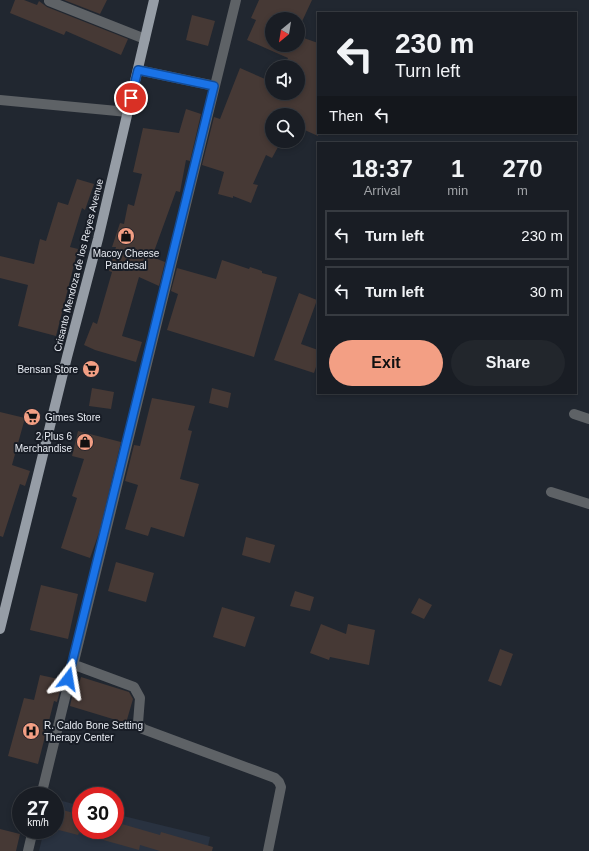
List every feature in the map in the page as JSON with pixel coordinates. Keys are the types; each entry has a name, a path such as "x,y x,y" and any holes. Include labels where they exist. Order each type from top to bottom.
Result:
{"main road":[{"name":"Crisanto Mendoza de los Reyes Avenue","path":"0,629 128,112 154,0"}],"street":[{"path":"43,787 72,664 236,0"},
{"path":"49,1 145,39"},
{"path":"138,70 214,86"},
{"path":"0,100 128,112"},
{"path":"574,414 589,419"},
{"path":"551,492 589,504"},
{"path":"72,664 134,687 140,698 138,723 143,729 274,778 279,782 281,787 268,851"},
{"path":"28,851 31,839"}],"shaded area":[{"path":"64,801 72,804 72,839 124,839 124,816 210,837 207,851 39,851 42,839 64,839"}],"building":[{"path":"15,0 24,0 37,5 39,1 47,7 128,39 121,55 66,31 64,35 10,13"},
{"path":"64,0 107,0 100,14"},
{"path":"259,0 312,0 305,15 305,12 265,12 265,48 247,40 256,20 251,18"},
{"path":"192,15 215,21 208,46 186,40"},
{"path":"305,38 317,43 318,136 305,130 305,108 265,108 265,148 277,148 272,158 266,155 253,184 258,185 251,203 233,196 233,198 218,194 224,172 202,165 214,117 220,119 240,68 265,79 265,100 305,100 305,60 287,60 288,58 274,52 305,52"},
{"path":"186,109 201,114 190,161 186,160 180,192 176,191 152,257 165,262 159,286 139,277 122,336 142,342 136,362 95,350 84,345 93,322 97,324 112,272 109,271 116,247 112,247 120,223 124,224 128,204 134,206 142,174 133,172 143,128 179,133"},
{"path":"77,179 94,184 85,210 82,208 70,247 78,249 56,336 18,326 28,285 0,278 0,256 34,264 40,239 46,241 58,202 68,205"},
{"path":"222,260 249,269 250,267 262,271 262,273 277,277 254,357 167,330 178,294 171,291 177,268 216,279"},
{"path":"299,293 317,300 301,344 317,350 317,364 314,373 274,360"},
{"path":"92,388 114,392 111,409 89,406"},
{"path":"212,388 231,393 228,408 209,403"},
{"path":"152,398 195,406 188,430 192,431 180,479 199,484 184,537 151,527 148,536 125,529 138,485 125,481 134,445 140,446"},
{"path":"0,412 25,418 12,465 30,471 25,486 20,484 3,537 0,536"},
{"path":"78,431 121,442 100,530 90,558 61,548 77,498 72,496 84,459 72,456"},
{"path":"246,537 275,545 270,563 242,555"},
{"path":"116,562 154,573 146,602 108,591"},
{"path":"41,585 78,594 68,639 30,630"},
{"path":"295,591 314,597 310,611 290,606"},
{"path":"419,598 432,605 424,619 411,613"},
{"path":"222,607 255,617 245,647 213,637"},
{"path":"321,624 346,634 348,624 375,630 369,665 330,657 329,660 310,653"},
{"path":"500,649 513,654 501,686 488,681"},
{"name":"R. Caldo Bone Setting Therapy Center","path":"40,675 63,680 57,702 54,701 38,764 8,756 24,698 34,700"},
{"path":"81,677 129,692 133,699 126,723 70,706 75,683 79,684"},
{"path":"64,810 72,813 72,833 64,831"},
{"path":"124,825 160,835 161,832 213,847 212,851 160,851 140,845 139,850 100,839 124,839"},
{"path":"0,829 12,832 12,839 19,839 16,851 0,851"}],"place":[{"name":"Macoy Cheese Pandesal","path":"126,236"},
{"name":"Bensan Store","path":"91,369"},
{"name":"Gimes Store","path":"32,417"},
{"name":"2 Plus 6 Merchandise","path":"85,442"},
{"name":"R. Caldo Bone Setting Therapy Center","path":"31,731"}],"route":[{"path":"68,679 214,86 138,70 131,98"}]}
